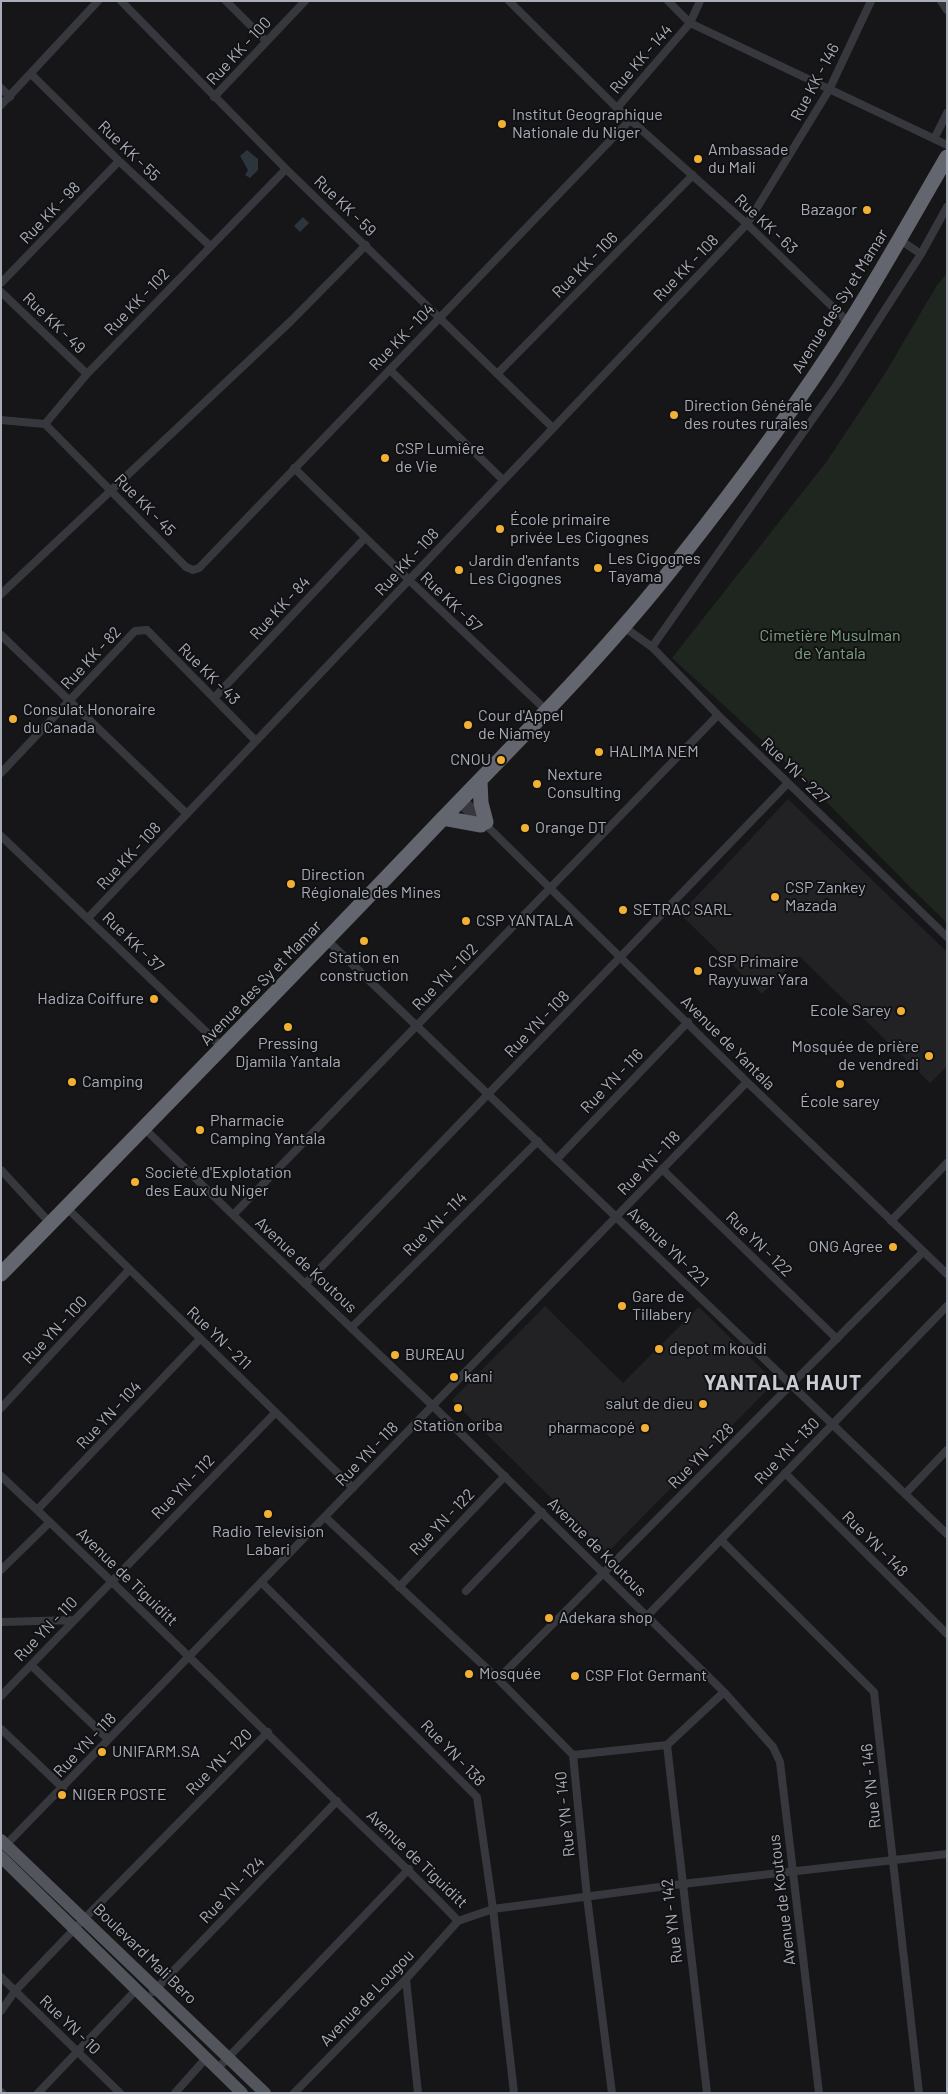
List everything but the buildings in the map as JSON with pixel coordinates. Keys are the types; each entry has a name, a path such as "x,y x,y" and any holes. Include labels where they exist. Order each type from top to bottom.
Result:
{"highway":[{"name":"Avenue des Sy et Mamar","path":"1,1274 145,1129 443,818 548,712 624,627 678,562 739,482 848,324 900,240 947,157"},
{"path":"443,818 485,825 480,781"}],"main road":[{"name":"Boulevard Mali Bero","path":"3,1848 80,1923 156,1988 265,2093"},
{"name":"Boulevard Mali Bero","path":"80,1923 137,1989 242,2093"}],"street":[{"path":"1,105 98,1"},
{"name":"Rue KK - 59","path":"121,1 214,98 553,428"},
{"path":"226,1 266,42"},
{"name":"Rue KK - 100","path":"214,98 305,1"},
{"name":"Rue KK - 63","path":"509,1 617,108 747,224 848,324"},
{"path":"668,1 690,23 947,145"},
{"name":"Rue KK - 144","path":"617,108 690,23 700,1"},
{"name":"Rue KK - 146","path":"747,224 829,90 871,1"},
{"path":"941,1 947,10"},
{"name":"Rue KK - 55","path":"31,74 119,161 210,246"},
{"path":"1,88 10,97"},
{"path":"934,139 947,112"},
{"name":"Rue KK - 104","path":"193,570 199,568 630,120"},
{"name":"Rue KK - 98","path":"1,283 119,161"},
{"name":"Rue KK - 102","path":"45,424 87,374 286,169"},
{"name":"Rue KK - 106","path":"497,374 693,175"},
{"path":"652,647 838,383 921,254 947,207"},
{"name":"Rue KK - 108","path":"88,918 747,224"},
{"path":"900,240 921,254"},
{"path":"1,594 291,321 366,245"},
{"name":"Rue KK - 49","path":"1,292 87,374"},
{"path":"390,370 503,480"},
{"path":"1,420 45,424"},
{"name":"Rue KK - 45","path":"45,424 113,490 186,567 193,570"},
{"name":"Rue KK - 57","path":"294,468 548,712"},
{"name":"Rue KK - 84","path":"214,698 365,538"},
{"name":"Rue YN - 227","path":"624,627 652,647 718,715 947,936"},
{"name":"Rue KK - 43","path":"141,629 147,630 256,742"},
{"name":"Rue KK - 82","path":"1,773 135,631 141,629"},
{"path":"1,635 187,814"},
{"name":"Rue YN - 102","path":"233,1215 718,715"},
{"name":"Rue YN - 108","path":"305,1284 788,783"},
{"name":"Avenue de Yantala","path":"461,801 747,1082 947,1274"},
{"name":"Rue KK - 37","path":"1,836 223,1048"},
{"name":"Avenue YN- 221","path":"327,940 947,1534"},
{"name":"Rue YN - 116","path":"557,1159 688,1022"},
{"name":"Rue YN - 118","path":"3,1848 747,1082"},
{"name":"Avenue de Koutous","path":"145,1129 604,1572 724,1692 773,1747 777,1754 793,1871 819,2093"},
{"name":"Rue YN - 114","path":"352,1327 538,1141"},
{"path":"891,1221 947,1163"},
{"name":"Rue YN - 122","path":"662,1169 837,1339"},
{"path":"1,1170 51,1224"},
{"name":"Rue YN - 211","path":"67,1208 353,1488"},
{"name":"Rue YN - 128","path":"498,1679 922,1252"},
{"name":"Rue YN - 100","path":"1,1408 129,1270"},
{"name":"Rue YN - 130","path":"647,1616 947,1306"},
{"name":"Rue YN - 104","path":"37,1510 200,1338"},
{"name":"Rue YN - 112","path":"112,1582 275,1412"},
{"path":"905,1494 947,1450"},
{"name":"Rue YN - 148","path":"785,1473 947,1634"},
{"name":"Avenue de Tiguiditt","path":"1,1476 190,1656 337,1802 409,1869 458,1921 493,1909 682,1884 947,1854"},
{"name":"Rue YN - 122","path":"399,1587 505,1476"},
{"path":"466,1590 542,1512"},
{"name":"Rue YN - 140","path":"325,1517 498,1679 572,1755 612,2093"},
{"path":"1,1570 50,1522"},
{"name":"Rue YN - 146","path":"720,1540 874,1692 919,2093"},
{"name":"Rue YN - 110","path":"1,1696 112,1582"},
{"name":"Rue YN - 138","path":"261,1582 473,1791 480,1804 514,2093"},
{"path":"1,1622 74,1620"},
{"path":"31,1665 108,1739"},
{"path":"572,1755 667,1745 724,1692"},
{"path":"1,1729 63,1788"},
{"name":"Rue YN - 120","path":"1,2011 15,1991 80,1923 268,1732"},
{"name":"Rue YN - 142","path":"667,1745 707,2093"},
{"name":"Rue YN - 124","path":"147,1998 337,1802"},
{"path":"218,2068 409,1869"},
{"name":"Avenue de Lougou","path":"294,2093 406,1979 458,1921"},
{"name":"Rue YN - 10","path":"1,1977 120,2093"},
{"path":"406,1979 418,2093"},
{"path":"38,2093 137,1989"},
{"path":"175,2093 207,2057"}],"shaded area":[{"path":"247,150 258,159 258,170 250,178 245,175 248,170 240,156"},
{"path":"303,217 309,223 300,232 294,226"},
{"path":"788,799 947,952 947,1066 930,1083 799,956 762,994 680,914"},
{"path":"545,1306 623,1383 699,1307 775,1382 607,1553 452,1400"}],"green space":[{"name":"Cimetière Musulman de Yantala","path":"947,273 947,923 801,776 672,658 827,461 886,372 937,285"}],"place":[{"name":"Institut Geographique Nationale du Niger","path":"502,124"},
{"name":"Ambassade du Mali","path":"698,159"},
{"name":"Bazagor","path":"867,210"},
{"name":"Direction Générale des routes rurales","path":"674,415"},
{"name":"CSP Lumiêre de Vie","path":"385,458"},
{"name":"École primaire privée Les Cigognes","path":"500,529"},
{"name":"Les Cigognes Tayama","path":"598,568"},
{"name":"Jardin d'enfants Les Cigognes","path":"459,570"},
{"name":"Consulat Honoraire du Canada","path":"13,719"},
{"name":"Cour d'Appel de Niamey","path":"468,725"},
{"name":"HALIMA NEM","path":"599,752"},
{"name":"CNOU","path":"501,760"},
{"name":"Nexture Consulting","path":"537,784"},
{"name":"Orange DT","path":"525,828"},
{"name":"Direction Régionale des Mines","path":"291,884"},
{"name":"CSP Zankey Mazada","path":"775,897"},
{"name":"SETRAC SARL","path":"623,910"},
{"name":"CSP YANTALA","path":"466,921"},
{"name":"Station en construction","path":"364,941"},
{"name":"CSP Primaire Rayyuwar Yara","path":"698,971"},
{"name":"Hadiza Coiffure","path":"154,999"},
{"name":"Ecole Sarey","path":"901,1011"},
{"name":"Pressing Djamila Yantala","path":"288,1027"},
{"name":"Mosquée de prière de vendredi","path":"929,1056"},
{"name":"Camping","path":"72,1082"},
{"name":"École sarey","path":"840,1084"},
{"name":"Pharmacie Camping Yantala","path":"200,1130"},
{"name":"Societé d'Explotation des Eaux du Niger","path":"135,1182"},
{"name":"ONG Agree","path":"893,1247"},
{"name":"Gare de Tillabery","path":"622,1306"},
{"name":"depot m koudi","path":"659,1349"},
{"name":"BUREAU","path":"395,1355"},
{"name":"kani","path":"454,1377"},
{"name":"salut de dieu","path":"703,1404"},
{"name":"Station oriba","path":"458,1408"},
{"name":"pharmacopé","path":"645,1428"},
{"name":"Radio Television Labari","path":"268,1514"},
{"name":"Adekara shop","path":"549,1618"},
{"name":"Mosquée","path":"469,1674"},
{"name":"CSP Flot Germant","path":"575,1676"},
{"name":"UNIFARM.SA","path":"102,1752"},
{"name":"NIGER POSTE","path":"62,1795"}],"district":[{"name":"YANTALA HAUT","path":"783,1383"}]}
